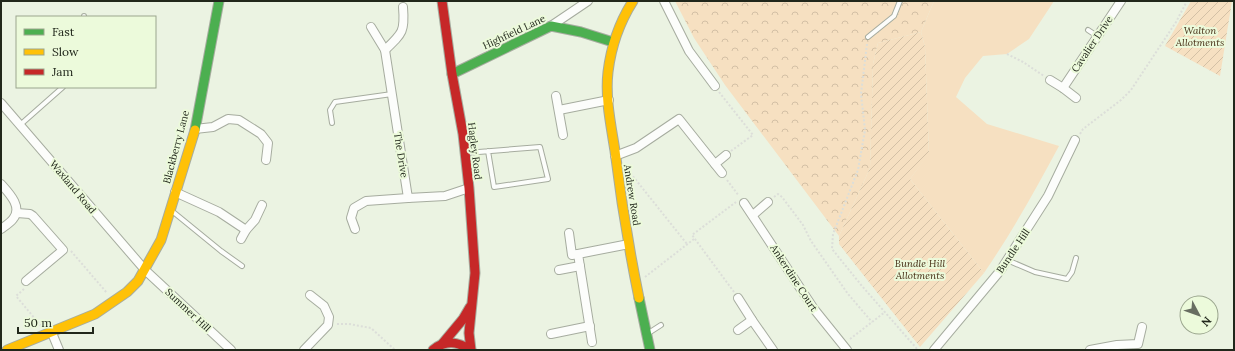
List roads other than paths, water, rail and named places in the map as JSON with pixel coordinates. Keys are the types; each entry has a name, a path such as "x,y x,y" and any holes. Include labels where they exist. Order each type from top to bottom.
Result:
{"street":[{"name":"Blackberry Lane","path":"7,350 95,314 115,301 138,280 145,270 161,240 195,129 219,1"},
{"name":"Hagley Road","path":"442,1 469,188 475,273 469,333 471,350"},
{"path":"551,26 588,1"},
{"path":"613,42 628,7 633,1"},
{"path":"664,1 689,51 715,86"},
{"name":"Cavalier Drive","path":"1063,88 1121,1"},
{"path":"385,50 400,35 404,21 402,4"},
{"name":"Highfield Lane","path":"452,74 551,26 581,32 613,42"},
{"name":"The Drive","path":"371,27 385,50 408,198"},
{"name":"Andrew Road","path":"613,42 608,73 609,100 615,156 636,283 650,350"},
{"path":"1050,80 1076,98"},
{"path":"556,96 563,135"},
{"path":"559,110 609,100"},
{"name":"Waxland Road","path":"1,103 145,270"},
{"path":"195,129 213,127 228,119 239,120 262,134 268,143 266,160"},
{"path":"615,156 636,148 679,119 722,172"},
{"name":"Bundle Hill","path":"934,350 1007,260 1048,196 1076,140"},
{"path":"715,164 726,155"},
{"path":"1,184 14,201 17,213 14,218 1,229"},
{"path":"355,229 351,218 354,208 366,201 445,196 469,188"},
{"path":"175,192 219,212 246,230"},
{"path":"753,216 768,202"},
{"name":"Ankerdine Court","path":"744,203 814,309 845,348"},
{"path":"242,239 246,230 255,220 262,205"},
{"path":"17,213 30,214 33,216 63,250 26,281"},
{"path":"569,233 572,255 629,244"},
{"path":"578,254 592,342"},
{"path":"559,270 580,266"},
{"name":"Summer Hill","path":"145,270 231,350"},
{"path":"304,350 328,325 329,317 324,306 310,295"},
{"path":"738,298 773,350"},
{"name":"Hagley Road","path":"438,346 463,319 471,304"},
{"path":"738,330 752,320"},
{"path":"551,334 590,326"},
{"path":"1090,350 1117,345 1138,344 1142,327"},
{"path":"50,333 60,350"},
{"path":"429,350 438,346 456,342 471,350"}],"lane":[{"path":"868,37 894,16 900,1"},
{"path":"1088,30 1098,36"},
{"path":"20,125 62,88"},
{"path":"332,123 330,110 335,102 392,94"},
{"path":"465,154 540,147 548,179 494,187 488,152"},
{"path":"170,210 242,266"},
{"path":"1007,260 1035,272 1067,279 1072,272 1076,258"},
{"path":"646,335 660,325"}],"park label":[{"name":"Walton Allotments","path":"1200,36"},
{"name":"Bundle Hill Allotments","path":"920,268"}]}
